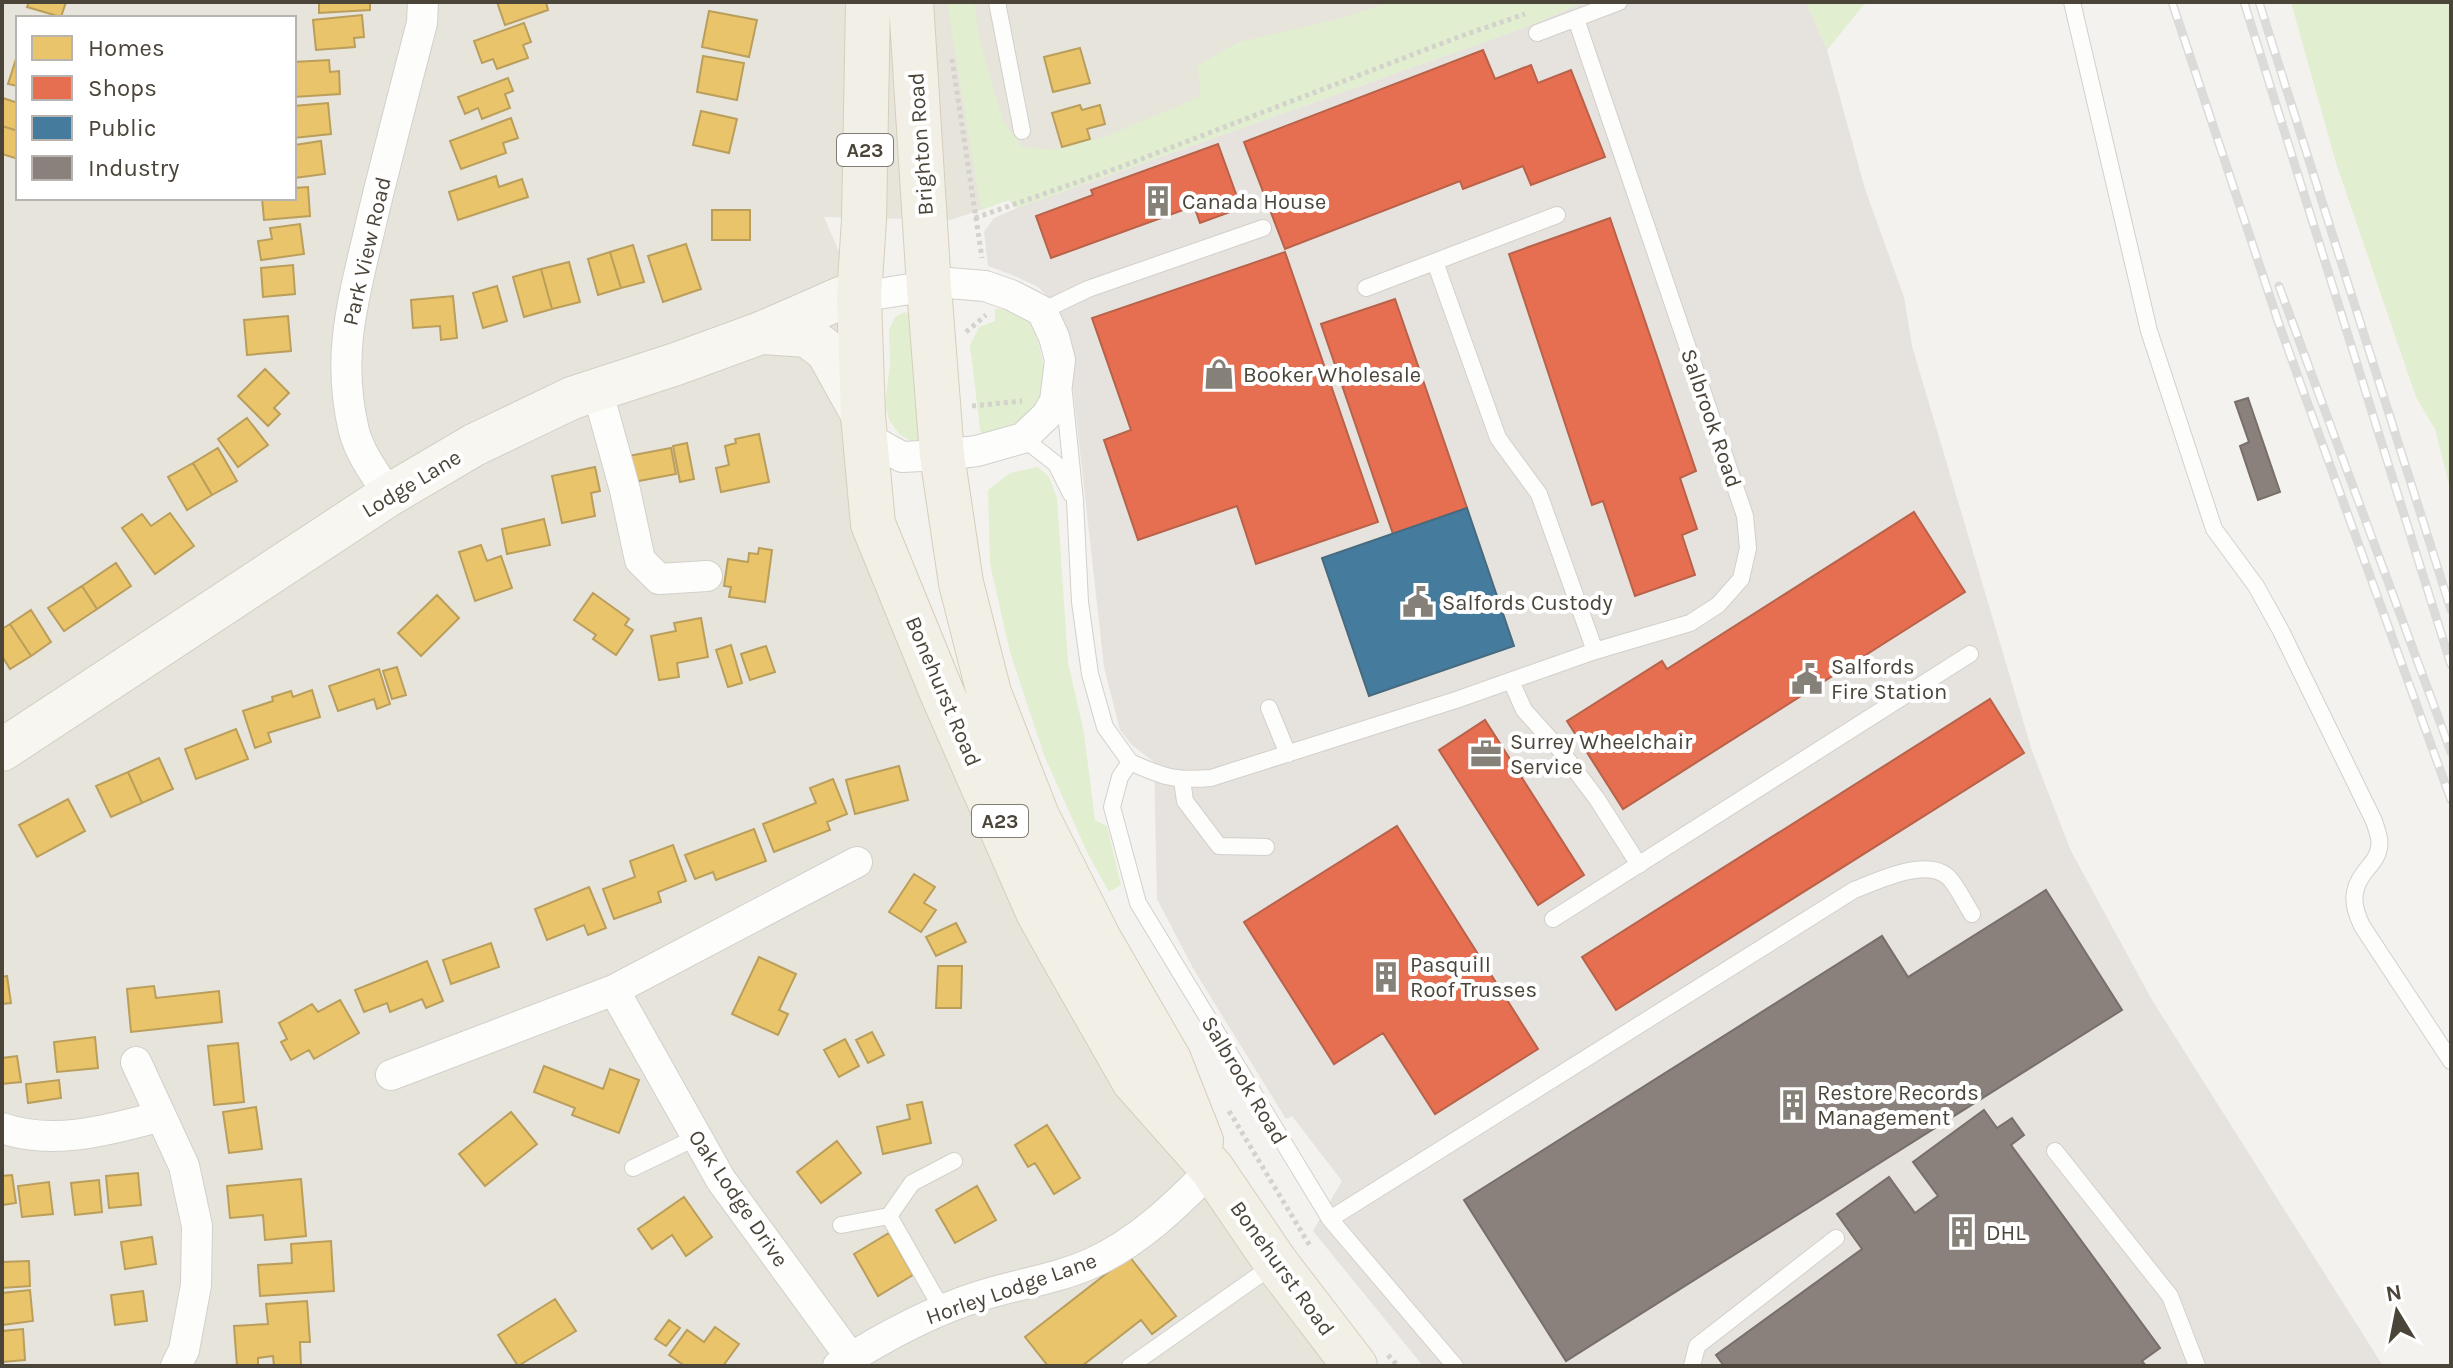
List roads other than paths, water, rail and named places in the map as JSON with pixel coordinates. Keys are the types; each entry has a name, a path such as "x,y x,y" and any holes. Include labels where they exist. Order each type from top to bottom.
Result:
{"main road":[{"name":"A23","path":"859,297 864,220 868,2"},
{"name":"Brighton Road","path":"911,2 929,287"},
{"name":"Bonehurst Road","path":"929,287 942,455 961,583 989,693 1037,816 1099,939 1169,1060 1212,1169"},
{"name":"Bonehurst Road","path":"859,297 864,426 873,524 942,693 1038,912 1134,1081 1212,1169 1276,1263 1355,1366"}],"street":[{"name":"Park View Road","path":"389,495 355,435 348,403 345,365 347,327 422,23 423,2"},
{"path":"761,333 807,336 827,351 864,426 902,457 977,451 1023,438 1047,415 1055,401 1060,360 1042,311 985,286 948,283 859,297"},
{"name":"Lodge Lane","path":"2,750 389,495 474,445 572,398 761,333 841,298 859,297"},
{"path":"597,389 625,490 640,560 659,579 707,576"},
{"path":"391,1075 614,990 857,862"},
{"name":"Oak Lodge Drive","path":"614,990 721,1180 844,1362"},
{"path":"136,1062 184,1166 197,1226 196,1285 184,1350 176,1366"},
{"path":"2,1128 22,1135 74,1136 161,1116"},
{"name":"Horley Lodge Lane","path":"844,1362 894,1332 942,1309 1091,1263 1137,1238 1212,1169"}],"lane":[{"path":"997,2 1022,131"},
{"path":"1537,33 1619,2"},
{"path":"2072,2 2149,331 2214,529 2256,586 2281,631 2374,821 2380,840 2379,850 2356,886 2353,898 2355,912 2451,1061"},
{"name":"Salbrook Road","path":"1455,1366 1330,1219 1138,903 1112,807 1120,777 1130,762 1161,777 1182,780 1211,778 1595,651 1690,623 1718,605 1741,579 1748,548 1745,516 1576,19"},
{"path":"1366,288 1557,215"},
{"path":"1042,311 1088,289 1263,228"},
{"path":"1435,262 1498,438 1539,494 1595,651"},
{"path":"1060,360 1075,501 1080,602 1090,674 1105,727 1130,762"},
{"path":"1023,438 1056,464 1075,501"},
{"path":"1553,919 1970,654"},
{"path":"1511,681 1524,710 1561,751 1597,799 1639,865"},
{"path":"1269,708 1288,754"},
{"path":"1182,780 1185,801 1219,846 1266,847"},
{"path":"1330,1219 1854,890 1900,873 1927,869 1948,876 1972,914"},
{"path":"633,1168 697,1137"},
{"path":"2055,1151 2170,1296 2197,1366"},
{"path":"841,1225 889,1216 912,1183 954,1161"},
{"path":"889,1216 942,1309"},
{"path":"1692,1366 1697,1346 1836,1238"},
{"path":"1130,1366 1276,1263"}],"railway":[{"path":"2172,2 2279,324 2451,800"},
{"path":"2244,2 2451,665"},
{"path":"2259,2 2451,610"},
{"path":"2279,286 2451,752"}],"place":[{"name":"Canada House","path":"1158,201"},
{"name":"Booker Wholesale","path":"1219,374"},
{"name":"Salfords Custody","path":"1418,602"},
{"name":"Salfords Fire Station","path":"1807,679"},
{"name":"Surrey Wheelchair Service","path":"1486,754"},
{"name":"Pasquill Roof Trusses","path":"1386,977"},
{"name":"Restore Records Management","path":"1793,1105"},
{"name":"DHL","path":"1962,1232"}]}
